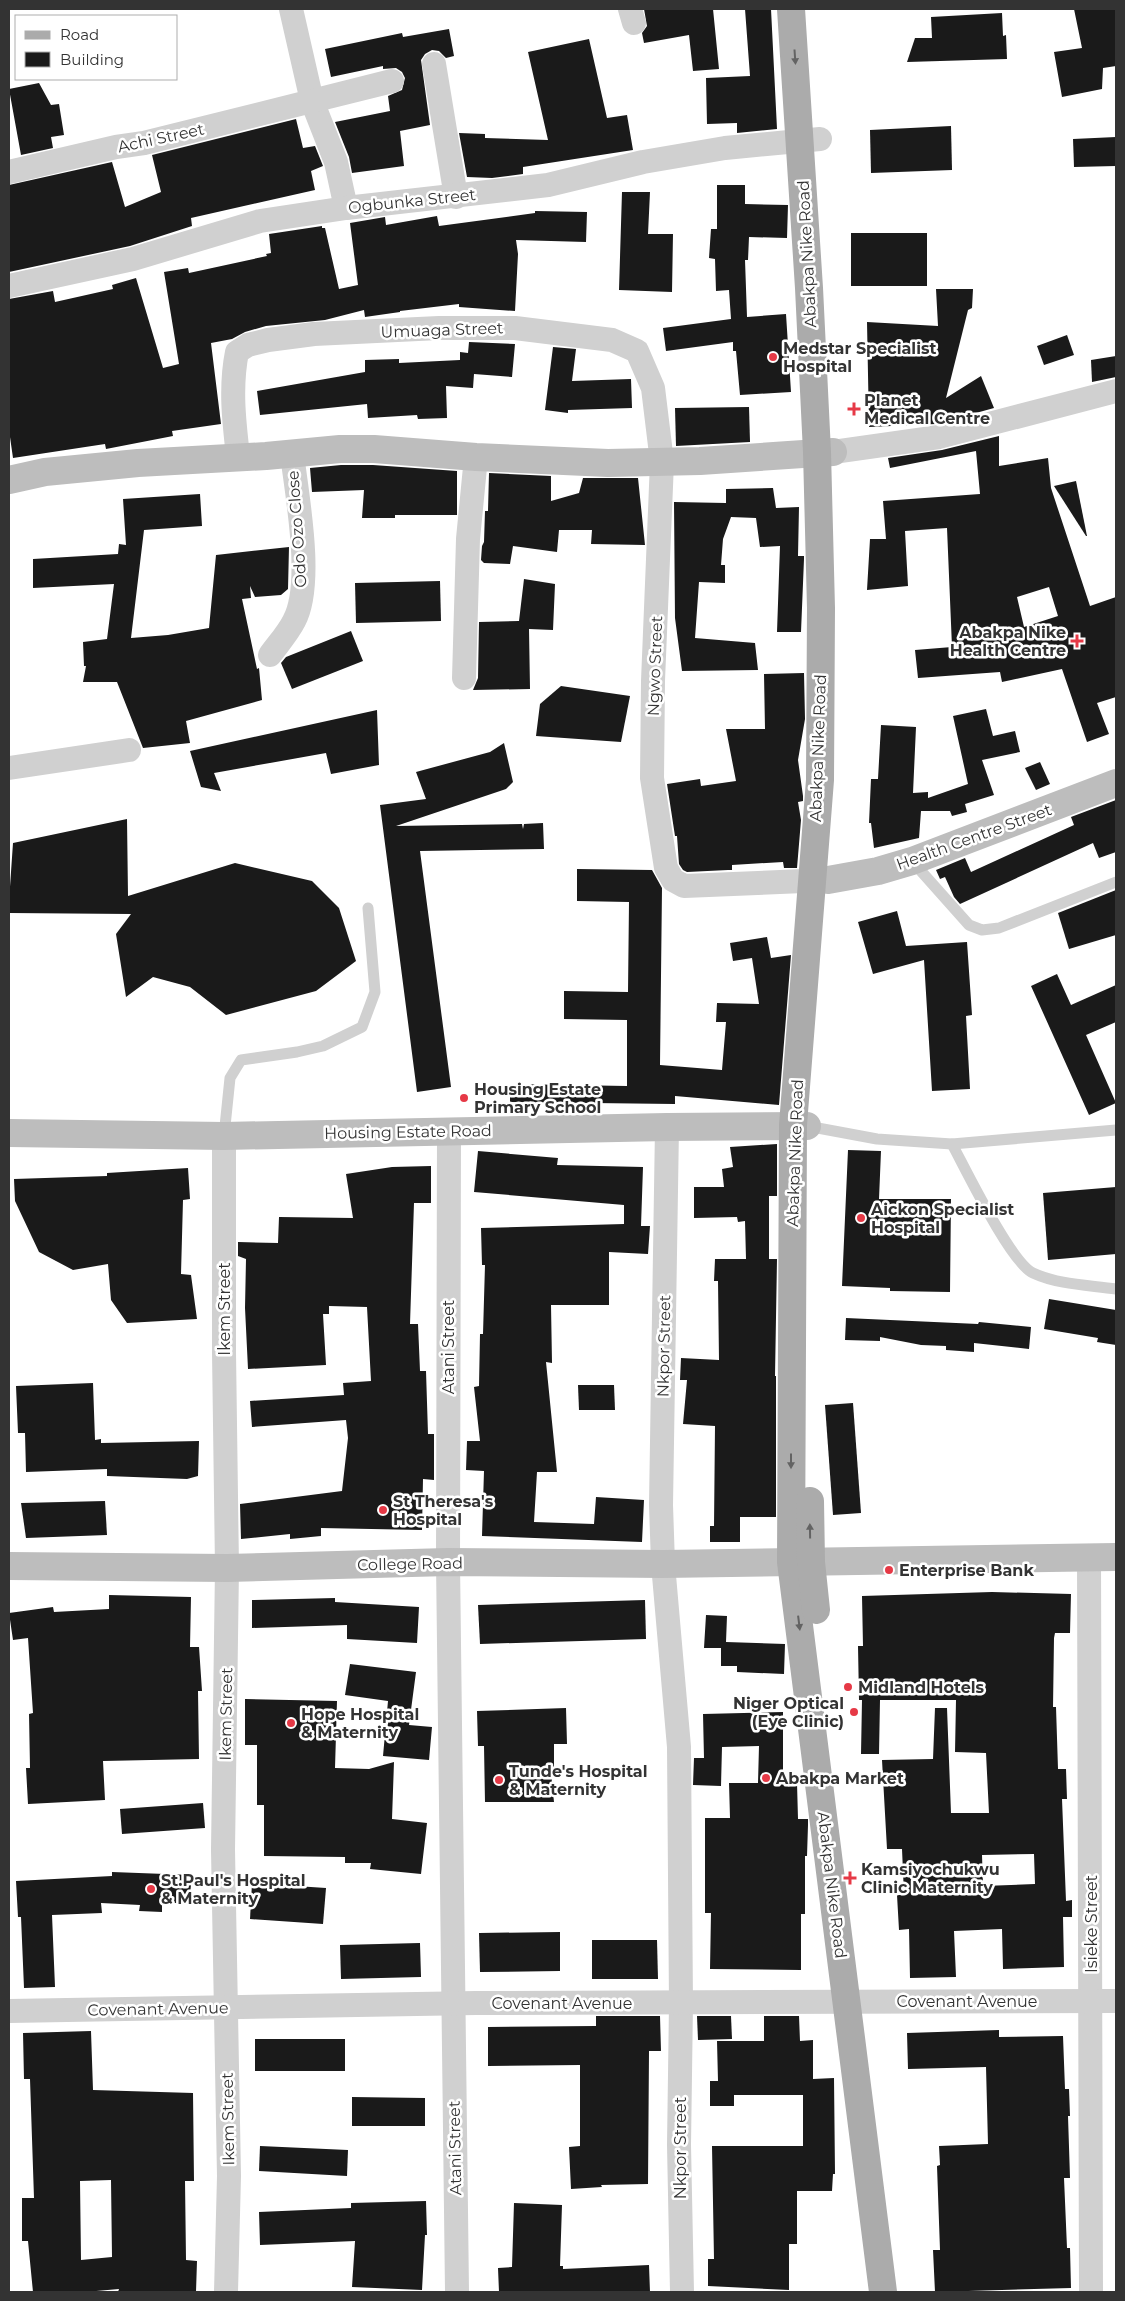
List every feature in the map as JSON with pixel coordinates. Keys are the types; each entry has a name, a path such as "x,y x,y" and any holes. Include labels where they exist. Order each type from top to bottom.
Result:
{"main road":[{"name":"Abakpa Nike Road","path":"791,9 810,139"},
{"name":"Abakpa Nike Road","path":"810,9 810,139 834,683 800,1126 801,1562 854,2001 894,2292"},
{"name":"Abakpa Nike Road","path":"854,2001 883,2292"}],"street":[{"path":"291,9 312,101 336,162 346,208"},
{"path":"434,64 456,197"},
{"name":"Achi Street","path":"9,172 254,117 392,81"},
{"name":"Ogbunka Street","path":"9,286 133,259 260,222 346,208 548,186 643,162 725,148 810,139"},
{"name":"Umuaga Street","path":"238,456 233,408 233,373 237,352 248,345 314,334 440,328 515,328 612,340 637,351 653,388 662,462"},
{"path":"9,480 45,472 340,449 374,449 476,457 588,462 662,462 825,452 940,437 1116,391"},
{"name":"Odo Ozo Close","path":"270,656 295,620 301,600 303,577 301,544 292,454"},
{"path":"464,678 468,539 476,457"},
{"name":"Ngwo Street","path":"662,462 653,680 652,778 666,868 673,880 684,886 820,881"},
{"path":"9,768 129,750"},
{"name":"Health Centre Street","path":"820,881 878,871 912,861 1116,783"},
{"name":"Housing Estate Road","path":"9,1133 224,1136 800,1126"},
{"name":"Nkpor Street","path":"667,1127 661,1505 663,1564 679,1747 681,2004 679,2145 682,2292"},
{"name":"Atani Street","path":"449,1131 448,1562 457,2292"},
{"name":"Ikem Street","path":"224,1136 224,1352 228,1568 223,1850 229,2176 226,2292"},
{"name":"Isieke Street","path":"1089,1557 1091,2292"},
{"name":"College Road","path":"9,1566 228,1568 448,1562 663,1564 1116,1557"},
{"name":"Covenant Avenue","path":"9,2011 452,2004 1116,2001"}],"lane":[{"path":"912,861 969,925 982,930 999,928 1116,882"},
{"path":"224,1136 230,1078 241,1060 297,1052 323,1046 362,1027 375,992 368,908"},
{"path":"800,1126 877,1139 952,1144 1116,1130"},
{"path":"952,1144 1012,1253 1031,1273 1056,1281 1116,1289"}],"building":[{"path":"644,9 713,9 719,69 693,71 689,35 644,43 642,33 647,26"},
{"path":"745,9 771,9 777,129 737,133 737,123 707,124 706,78 750,76"},
{"path":"1074,9 1116,9 1116,66 1103,68 1102,89 1062,97 1054,52 1082,48"},
{"path":"1002,13 1003,36 1006,35 1007,59 907,62 915,38 932,38 931,17"},
{"path":"449,29 454,56 446,58 439,51 432,50 425,54 421,60 430,125 400,131 404,166 352,173 349,157 335,122 390,111 388,96 402,90 405,78 402,72 396,68 383,69 383,66 331,77 325,49 402,33 403,37"},
{"path":"589,39 607,118 627,115 633,150 523,167 523,174 492,178 467,177 459,133 485,134 485,138 548,140 528,52"},
{"path":"39,83 51,105 59,104 64,135 51,137 53,148 21,155 9,89"},
{"path":"296,119 303,148 315,146 323,166 311,171 315,190 191,218 192,226 130,246 9,272 9,185 112,162 125,207 161,192 152,155"},
{"path":"951,126 952,170 871,173 870,130"},
{"path":"1116,137 1116,166 1074,167 1073,139"},
{"path":"717,185 745,185 745,204 788,205 787,238 749,237 748,260 745,260 747,317 786,314 791,392 740,395 736,351 733,351 733,342 666,351 663,328 731,319 729,290 716,291 715,259 709,258 711,229 717,229"},
{"path":"622,192 650,192 648,234 673,234 672,292 619,290"},
{"path":"535,211 587,212 586,242 516,240 518,254 515,311 459,307 459,304 365,317 364,310 325,320 266,326 245,332 232,339 211,343 221,424 172,431 173,436 106,449 105,444 13,458 9,430 9,299 53,291 55,302 113,289 112,285 136,278 163,368 179,364 164,272 188,268 189,273 267,256 266,254 271,253 269,234 322,226 322,228 325,228 339,289 358,285 350,223 385,217 386,225 437,216 439,226 535,213"},
{"path":"851,233 927,233 927,286 851,286"},
{"path":"936,289 973,289 972,308 968,310 946,398 981,376 994,408 936,424 869,427 867,322 938,326"},
{"path":"1067,335 1074,355 1044,365 1037,346"},
{"path":"469,342 515,344 512,377 474,374 473,388 446,386 447,418 418,419 417,415 368,418 367,404 260,415 257,391 365,372 365,360 399,359 399,363 460,360 460,352 468,353"},
{"path":"553,347 576,349 572,381 631,379 632,408 568,410 568,413 545,410"},
{"path":"1116,356 1116,377 1092,382 1091,360"},
{"path":"749,407 750,442 676,446 675,408"},
{"path":"999,436 999,466 1048,458 1051,488 1090,606 1116,597 1116,697 1097,703 1109,734 1087,742 1062,669 1002,682 1000,672 918,678 915,650 952,647 947,528 905,531 908,586 867,590 870,539 886,539 883,501 980,494 976,451 890,468 888,458 942,450","holes":["1049,587 1058,616 1024,627 1017,597"]},
{"path":"341,465 373,465 457,471 457,515 395,515 395,518 362,518 364,490 312,492 310,468"},
{"path":"489,473 551,476 551,501 579,493 583,478 638,478 645,545 591,544 592,530 559,530 557,552 513,546 510,564 484,563 481,560 484,542 485,511 488,511"},
{"path":"1076,481 1087,536 1054,486"},
{"path":"773,488 776,508 799,507 798,556 804,556 801,632 777,632 780,546 760,547 756,518 731,517 723,539 721,565 725,565 725,583 699,582 695,638 755,643 758,670 682,671 675,618 674,502 726,503 726,489"},
{"path":"200,494 202,526 144,530 131,638 168,635 209,628 216,555 289,547 288,589 281,595 255,597 250,586 251,598 242,599 257,669 259,668 262,700 186,721 190,743 143,748 117,682 83,682 86,666 84,666 83,642 107,639 114,584 33,588 33,559 118,554 119,544 126,545 123,499"},
{"path":"524,579 555,584 553,630 529,629 530,689 473,690 478,678 479,622 519,621"},
{"path":"440,581 441,621 356,623 355,583"},
{"path":"351,631 363,661 292,689 281,663 286,657"},
{"path":"804,673 805,719 798,760 803,801 798,802 801,820 797,868 784,868 783,862 732,865 732,870 687,872 683,870 679,864 677,836 675,836 667,784 700,779 701,786 736,781 726,729 765,729 764,674"},
{"path":"561,686 630,696 621,742 536,736 540,704"},
{"path":"986,709 993,736 1015,731 1020,752 982,760 994,795 965,804 967,812 952,816 950,811 921,811 919,838 874,848 871,823 869,823 871,779 878,779 881,725 916,727 913,793 928,792 928,798 968,784 953,716"},
{"path":"377,710 379,765 331,774 326,753 214,773 221,791 201,787 190,751"},
{"path":"504,743 513,782 506,789 396,826 522,824 523,829 524,824 543,823 544,849 420,851 451,1087 417,1092 380,805 426,799 416,772 490,752"},
{"path":"1040,762 1050,784 1036,790 1025,768"},
{"path":"1116,800 1116,852 1099,858 1093,843 960,904 954,897 945,877 940,879 936,870 965,858 971,872 1074,825 1071,817"},
{"path":"127,819 128,896 235,863 312,881 339,908 356,961 316,991 226,1015 190,987 153,977 126,997 116,934 131,914 9,913 9,901 13,843"},
{"path":"577,869 652,870 662,888 660,1065 722,1070 726,1022 716,1022 717,1003 759,1004 752,958 733,961 730,943 767,937 771,958 791,955 779,1105 675,1096 675,1104 510,1102 510,1084 627,1086 627,1020 564,1019 564,991 628,992 629,902 577,901"},
{"path":"1116,890 1116,935 1069,949 1058,913"},
{"path":"897,911 906,946 967,942 972,1015 966,1016 970,1089 932,1091 924,960 873,974 858,922"},
{"path":"1057,974 1071,1005 1116,985 1116,1022 1086,1035 1116,1103 1089,1115 1031,986"},
{"path":"777,1144 777,1196 769,1196 769,1259 777,1259 775,1376 776,1517 740,1517 740,1542 710,1542 710,1526 714,1526 715,1426 683,1424 687,1380 680,1380 681,1358 719,1360 718,1281 714,1281 715,1259 746,1259 745,1221 738,1222 737,1217 694,1218 694,1187 724,1187 722,1169 733,1167 730,1147"},
{"path":"848,1150 881,1151 879,1199 951,1199 950,1292 890,1291 890,1288 842,1286"},
{"path":"478,1151 558,1158 557,1165 643,1167 641,1226 650,1226 648,1254 609,1252 609,1305 551,1305 552,1363 546,1362 557,1472 537,1472 534,1522 594,1524 596,1497 644,1500 642,1542 482,1536 484,1471 466,1470 467,1441 480,1441 474,1387 479,1386 480,1334 483,1334 485,1265 482,1265 481,1228 624,1224 624,1205 474,1192"},
{"path":"431,1166 431,1203 414,1203 410,1324 418,1324 420,1371 426,1371 428,1434 434,1434 434,1480 423,1479 422,1530 321,1528 321,1536 290,1539 290,1534 241,1539 240,1504 342,1491 348,1438 346,1420 252,1427 250,1401 344,1395 343,1383 371,1381 367,1307 329,1306 329,1314 323,1314 326,1365 248,1369 245,1308 246,1259 238,1256 238,1242 278,1243 279,1217 353,1218 346,1174 392,1167"},
{"path":"188,1168 190,1199 183,1200 181,1274 191,1275 197,1319 127,1323 111,1300 108,1264 73,1270 39,1252 15,1201 14,1179 107,1176 107,1173"},
{"path":"1116,1187 1116,1254 1048,1260 1043,1193"},
{"path":"1049,1299 1116,1310 1116,1345 1097,1342 1098,1338 1044,1329"},
{"path":"846,1318 978,1324 979,1322 1031,1327 1029,1349 974,1343 974,1352 946,1350 946,1346 921,1345 880,1337 880,1341 845,1340"},
{"path":"93,1383 95,1440 101,1439 101,1443 199,1441 198,1476 187,1479 107,1476 107,1469 26,1472 25,1433 18,1433 16,1386"},
{"path":"578,1385 614,1385 615,1410 579,1410"},
{"path":"853,1403 861,1513 833,1515 825,1405"},
{"path":"105,1501 107,1535 26,1538 21,1503"},
{"path":"992,1592 1071,1594 1070,1633 1055,1633 1054,1638 1053,1707 1056,1707 1058,1769 1066,1769 1067,1799 1062,1799 1066,1901 1072,1900 1072,1917 1063,1917 1064,1967 1003,1969 1002,1929 954,1931 956,1977 910,1978 909,1929 899,1930 897,1895 904,1895 902,1849 887,1849 882,1760 933,1759 935,1708 947,1708 951,1813 989,1813 986,1753 955,1752 956,1700 880,1700 879,1754 861,1754 862,1700 859,1700 858,1646 863,1646 862,1596","holes":["1034,1854 1035,1884 983,1886 982,1855"]},
{"path":"109,1595 191,1597 190,1647 199,1647 202,1691 198,1691 199,1759 103,1761 105,1800 28,1804 26,1768 30,1768 29,1714 33,1713 28,1638 13,1640 9,1613 53,1607 54,1612 109,1609"},
{"path":"335,1598 335,1602 419,1607 417,1643 347,1639 347,1625 252,1628 252,1600"},
{"path":"645,1600 646,1639 480,1644 478,1605"},
{"path":"706,1615 727,1616 726,1642 785,1644 784,1674 737,1672 737,1666 721,1666 721,1648 704,1648"},
{"path":"350,1664 416,1672 409,1725 432,1727 429,1760 383,1756 388,1701 345,1695"},
{"path":"245,1699 337,1701 335,1768 369,1769 394,1762 392,1819 427,1823 421,1874 370,1869 371,1863 345,1863 345,1857 264,1856 264,1805 257,1805 257,1745 245,1745"},
{"path":"566,1708 567,1744 554,1744 554,1773 551,1773 554,1802 485,1802 484,1746 478,1746 477,1711"},
{"path":"783,1712 783,1783 797,1783 798,1819 808,1819 807,1856 805,1856 805,1914 801,1914 801,1970 710,1969 711,1913 705,1913 705,1818 730,1818 729,1783 758,1783 759,1746 722,1747 721,1786 693,1785 694,1758 704,1758 703,1714"},
{"path":"203,1803 205,1828 122,1834 120,1809"},
{"path":"112,1872 192,1875 189,1904 162,1902 162,1912 139,1911 140,1905 101,1903 102,1913 52,1915 55,1987 24,1988 21,1917 18,1917 16,1881 112,1876"},
{"path":"252,1883 326,1888 323,1924 250,1919"},
{"path":"560,1932 560,1971 480,1972 479,1933"},
{"path":"592,1940 657,1940 658,1979 592,1979"},
{"path":"420,1943 421,1977 341,1979 340,1945"},
{"path":"596,2016 660,2016 661,2051 649,2051 648,2184 601,2185 602,2187 571,2189 569,2147 580,2146 580,2065 488,2066 488,2027 596,2026"},
{"path":"697,2016 731,2016 732,2039 698,2040"},
{"path":"764,2016 799,2016 800,2041 813,2040 813,2079 834,2078 835,2174 833,2174 832,2191 797,2191 797,2244 789,2244 789,2290 708,2286 708,2259 714,2259 712,2146 803,2146 803,2095 734,2095 734,2106 710,2106 710,2081 718,2081 717,2041 764,2041"},
{"path":"999,2030 999,2037 1063,2036 1065,2089 1069,2089 1070,2116 1068,2116 1070,2178 1064,2178 1067,2248 1070,2248 1071,2288 935,2292 933,2250 940,2250 937,2166 940,2165 939,2146 988,2144 986,2067 908,2069 907,2033"},
{"path":"91,2031 93,2090 193,2093 194,2181 185,2181 186,2260 197,2261 196,2292 118,2292 119,2289 85,2292 33,2292 28,2241 22,2241 22,2198 34,2198 30,2079 24,2079 23,2033","holes":["111,2180 112,2257 81,2260 80,2181"]},
{"path":"255,2039 345,2039 345,2071 255,2071"},
{"path":"352,2097 425,2098 425,2126 352,2126"},
{"path":"260,2146 348,2150 347,2176 259,2171"},
{"path":"426,2201 427,2235 425,2235 422,2290 352,2287 355,2241 260,2245 259,2212 351,2208 351,2203"},
{"path":"514,2203 562,2205 560,2266 563,2266 563,2269 649,2265 650,2292 499,2292 498,2268 512,2267"}],"place":[{"name":"Medstar Specialist Hospital","path":"773,357"},
{"name":"Planet Medical Centre","path":"854,409"},
{"name":"Abakpa Nike Health Centre","path":"1077,641"},
{"name":"Housing Estate Primary School","path":"464,1098"},
{"name":"Aickon Specialist Hospital","path":"861,1218"},
{"name":"St Theresa's Hospital","path":"383,1510"},
{"name":"Enterprise Bank","path":"889,1570"},
{"name":"Midland Hotels","path":"848,1687"},
{"name":"Niger Optical (Eye Clinic)","path":"854,1712"},
{"name":"Hope Hospital & Maternity","path":"291,1723"},
{"name":"Abakpa Market","path":"766,1778"},
{"name":"Tunde's Hospital & Maternity","path":"499,1780"},
{"name":"Kamsiyochukwu Clinic Maternity","path":"850,1878"},
{"name":"St.Paul's Hospital & Maternity","path":"151,1889"}]}
